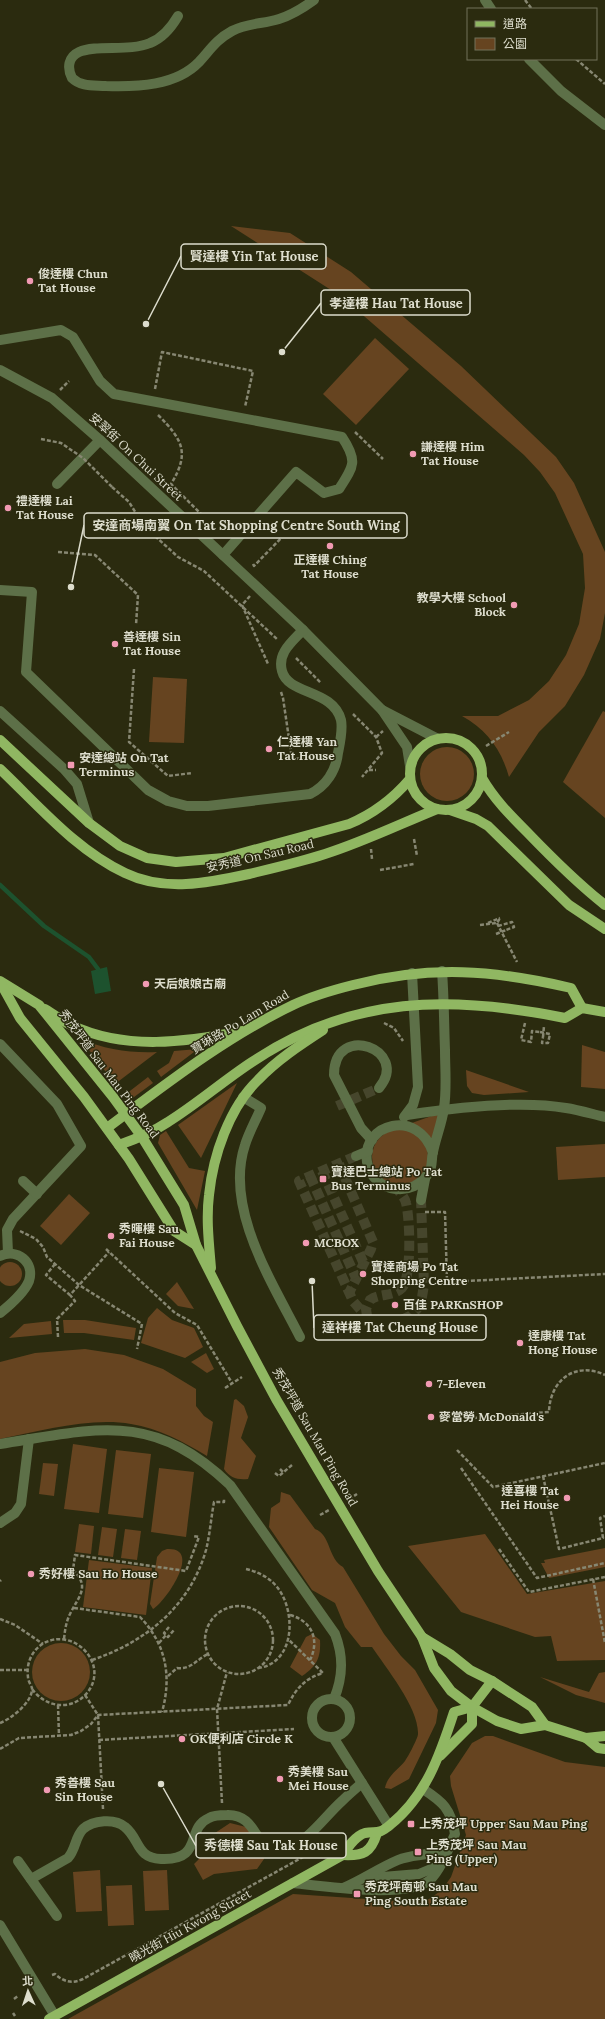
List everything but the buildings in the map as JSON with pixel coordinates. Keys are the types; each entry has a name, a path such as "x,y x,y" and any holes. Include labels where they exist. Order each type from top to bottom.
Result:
{"main road":[{"path":"449,810 461,807 471,800 479,790 482,778 480,762 469,746 452,738 438,739 428,742 414,757 410,766 410,779 413,789 419,798 427,805 437,809 449,810 476,819 488,826 569,905 605,929"},
{"name":"安秀道 On Sau Road","path":"0,740 89,823 120,846 147,858 176,862 210,860 248,852 354,822 364,818 396,796 410,779"},
{"name":"安秀道 On Sau Road","path":"0,769 77,842 102,861 133,876 167,884 198,883 230,878 318,856 437,809"},
{"path":"482,778 490,792 555,861 583,888 605,905"},
{"name":"寶琳路 Po Lam Road","path":"107,1128 195,1065 249,1029 293,1005 322,993 383,978 412,973 442,971 506,974 571,988 582,1008"},
{"name":"秀茂坪道 Sau Mau Ping Road","path":"0,982 38,1005 142,1136 184,1205 196,1245 211,1272 236,1326 276,1399 378,1571 422,1637 434,1668 451,1691 472,1707 497,1721 521,1729 545,1725 586,1738 598,1748 605,1749"},
{"name":"秀茂坪道 Sau Mau Ping Road","path":"0,982 20,1018 107,1128 174,1231 196,1245"},
{"path":"119,1145 142,1136 168,1123 230,1077 294,1036 369,1010 444,1003 495,1006 566,1018 582,1008 605,1012"},
{"path":"38,1005 71,1025 89,1032 144,1042 195,1040 249,1029"},
{"path":"211,1272 207,1227 209,1195 219,1151 227,1128 243,1097 257,1080 278,1062 332,1023"},
{"name":"秀茂坪道 Sau Mau Ping Road","path":"422,1637 450,1654 470,1670 492,1681 532,1707 545,1725"},
{"path":"472,1707 492,1681"},
{"name":"曉光街 Hiu Kwong Street","path":"52,2017 343,1855 350,1843 364,1833 377,1833 389,1826 423,1789 437,1759 454,1712 472,1707 472,1724 437,1759"},
{"name":"秀茂坪道 Sau Mau Ping Road","path":"586,1738 605,1736"},
{"name":"曉光街 Hiu Kwong Street","path":"343,1855 359,1856 373,1846 377,1833"}],"street":[{"path":"178,16 166,32 150,43 132,48 80,52 72,58 69,63 72,78 85,85 132,87 159,83 186,71 198,62 211,47 231,32 248,25 286,17 314,0"},
{"path":"530,60 561,91 605,126"},
{"path":"0,340 61,330 73,338 100,381 114,394 342,437 352,452 352,469 339,489 324,493 296,472 223,555"},
{"name":"安翠街 On Chui Street","path":"0,370 52,398 100,440 303,630 382,710 407,747 410,766"},
{"path":"57,484 100,440"},
{"path":"0,590 32,592 26,672 148,790 168,801 187,806 208,806 310,794 321,788 329,778 338,756 341,720 337,710 327,700 288,682 282,672 280,662 286,648 303,630"},
{"name":"安翠街 On Chui Street","path":"382,710 438,739"},
{"path":"0,711 64,769 77,784 89,823"},
{"path":"421,1200 425,1179 430,1171 432,1153 446,1096 442,971"},
{"path":"397,1125 407,1115 417,1096 418,1087 412,973"},
{"path":"0,1044 57,1104 81,1146 13,1219 7,1230 4,1254 14,1253 26,1260 30,1273 26,1285 21,1292 0,1313"},
{"path":"372,1140 361,1128 338,1093 334,1075 334,1066 337,1058 350,1046 359,1044 376,1049 386,1064 387,1073 379,1088"},
{"path":"243,1097 261,1108 244,1145 239,1180 244,1214 258,1255 300,1337"},
{"path":"407,1115 444,1109 520,1105 565,1107 605,1117"},
{"path":"425,1179 408,1189 398,1190 387,1188 377,1181 371,1172 367,1162 368,1151 372,1140 379,1132 387,1127 397,1125 407,1126 420,1132 430,1144 432,1153"},
{"path":"356,1156 368,1151"},
{"path":"23,1181 36,1194"},
{"path":"0,1444 106,1428 129,1430 152,1435 174,1444 194,1454 213,1468 230,1484 336,1634 339,1644 342,1670 340,1685 334,1699"},
{"path":"0,1523 15,1513 21,1504 29,1439"},
{"path":"334,1699 344,1704 350,1713 351,1719 350,1724 344,1733 334,1737 328,1737 318,1732 312,1718 313,1713 319,1704 334,1699"},
{"path":"334,1737 389,1826"},
{"path":"31,1879 68,1858 72,1853 79,1834 83,1829 96,1822 104,1821 114,1822 126,1827 137,1846 149,1857 166,1860 178,1858 188,1852 198,1828 204,1820 223,1815 232,1815 243,1818 252,1826 264,1846 274,1850 284,1849 306,1838 342,1800 362,1783"},
{"path":"293,1883 359,1890 414,1887 424,1884 430,1879 440,1865 455,1834 450,1813 441,1800 423,1789"},
{"path":"341,1888 364,1879 397,1860 430,1855 451,1843"},
{"path":"18,1861 57,1916"},
{"path":"364,1879 419,1874 440,1865"},
{"path":"0,1925 52,2017"}],"path":[{"path":"525,0 531,8"},
{"path":"577,60 605,84"},
{"path":"152,402 162,352 253,371 244,408 252,410"},
{"name":"安翠街 On Chui Street","path":"152,402 153,410 175,433 183,452 180,469 171,484 232,545"},
{"path":"353,430 384,459"},
{"path":"41,439 61,443 83,458 129,502 144,526 178,556 204,571 242,605 325,687"},
{"path":"249,560 254,566 287,532"},
{"path":"58,552 95,556 138,595 136,625"},
{"path":"242,605 270,669"},
{"path":"134,669 129,742 168,776 192,773"},
{"path":"280,690 283,698 292,759 325,756"},
{"path":"348,710 376,738 382,753 362,777"},
{"path":"486,746 509,732"},
{"path":"369,770 376,770"},
{"path":"414,839 417,856"},
{"path":"371,852 372,859"},
{"path":"380,870 414,864"},
{"path":"500,918 496,922 480,925 500,918"},
{"path":"496,922 517,962"},
{"path":"496,934 514,927 512,922 498,926"},
{"path":"380,1022 394,1028 403,1042"},
{"path":"525,1022 521,1040 531,1042 532,1031 550,1034 548,1044 542,1042 543,1037 544,1026"},
{"path":"421,1212 445,1212 447,1282 605,1274"},
{"path":"7,1230 18,1230 36,1239 47,1257 79,1285 142,1324 136,1349"},
{"path":"106,1249 175,1313 196,1325 232,1383"},
{"path":"70,1295 109,1252"},
{"path":"55,1264 46,1275 75,1300 57,1319 58,1337"},
{"path":"473,1418 549,1412 549,1400 554,1388 562,1379 573,1372 585,1370 605,1375"},
{"path":"225,1388 242,1377"},
{"path":"457,1450 493,1487 605,1463"},
{"path":"275,1473 279,1476 292,1465"},
{"path":"462,1468 537,1578 605,1563"},
{"path":"280,1469 283,1472"},
{"path":"542,1476 559,1548 603,1538 600,1518 605,1516"},
{"path":"92,1660 130,1645 151,1631 176,1606 195,1576 207,1544 214,1502"},
{"path":"64,1639 65,1627 82,1590 82,1582 73,1570 75,1555 186,1571 199,1537 194,1536"},
{"path":"499,1549 529,1592 605,1577"},
{"path":"246,1569 267,1578 283,1595 290,1615 289,1640 275,1661 268,1667 259,1668 243,1674 227,1672 217,1666 208,1654 205,1636 208,1626 215,1616 230,1608 247,1607 257,1611 266,1619 271,1628 274,1639 272,1650 267,1661 259,1668"},
{"path":"593,1579 605,1643"},
{"path":"74,1608 140,1617 159,1643 164,1657 168,1676 168,1688 162,1712"},
{"path":"290,1615 305,1622 314,1636 314,1649 310,1660"},
{"path":"0,1619 15,1625 43,1644"},
{"path":"159,1643 166,1635 164,1633 169,1627"},
{"path":"166,1635 168,1637 174,1630"},
{"path":"64,1639 84,1648 92,1660 94,1679 85,1695 75,1702 58,1705 43,1700 32,1689 28,1670 30,1658 43,1644 49,1641 64,1639"},
{"path":"0,1749 19,1738 71,1735 81,1731 91,1724 98,1715 288,1705 298,1688 305,1681 323,1672 289,1640"},
{"path":"168,1676 177,1668 182,1669 192,1666 208,1654"},
{"path":"0,1670 28,1670"},
{"path":"223,1815 217,1709 227,1672"},
{"path":"0,1723 15,1715 22,1708 32,1689"},
{"path":"85,1695 98,1715 104,1821"},
{"path":"58,1705 59,1736"},
{"path":"99,1740 294,1729"},
{"path":"52,1975 55,1974 64,1980 73,1982 83,1979 330,1842"},
{"path":"14,1999 18,1996"}],"green space":[{"path":"231,226 290,233 351,272 461,366 556,457 574,483 605,552 605,613 600,639 584,675 565,706 539,732 509,777 502,758 492,741 471,721 462,716 498,716 529,700 549,681 566,655 579,624 585,588 583,554 555,493 540,472 524,455 342,297"},
{"path":"375,338 409,369 356,425 323,394"},
{"path":"153,677 187,679 184,743 149,742"},
{"path":"603,711 605,712 605,818 563,782"},
{"path":"442,747 452,747 462,751 470,759 474,769 474,779 470,789 462,797 452,801 442,801 432,797 424,789 420,779 420,769 424,759 432,751"},
{"path":"80,1038 118,1050 157,1052 115,1084"},
{"path":"582,1045 605,1052 605,1089 581,1087"},
{"path":"198,1049 161,1077 157,1071 169,1063 174,1051"},
{"path":"466,1070 529,1092 484,1095 472,1093 467,1086"},
{"path":"148,1077 153,1083 130,1100 126,1094"},
{"path":"237,1083 201,1158 178,1125"},
{"path":"440,1113 432,1142 424,1130 409,1124"},
{"path":"400,1129 411,1131 420,1137 426,1146 428,1157 426,1168 420,1177 411,1183 400,1185 389,1183 380,1177 374,1168 372,1157 374,1146 380,1137 389,1131"},
{"path":"166,1131 189,1168 205,1171 197,1210 158,1143 160,1135"},
{"path":"605,1144 605,1177 558,1180 556,1147"},
{"path":"69,1194 90,1213 61,1245 40,1226"},
{"path":"6,1263 14,1263 21,1270 21,1278 14,1285 6,1285 -1,1278 -1,1270"},
{"path":"177,1282 194,1309 178,1306 166,1294"},
{"path":"157,1308 172,1320 194,1328 203,1347 185,1358 141,1343 148,1318"},
{"path":"63,1320 85,1320 136,1328 134,1340 84,1333 64,1333"},
{"path":"51,1321 52,1334 9,1338 24,1324"},
{"path":"85,1349 124,1355 163,1369 196,1389 196,1406 204,1416 213,1422 207,1456 161,1432 141,1426 115,1422 99,1422 66,1426 0,1439 0,1362 35,1353"},
{"path":"206,1353 214,1369 207,1373 191,1362"},
{"path":"236,1399 244,1406 248,1417 241,1438 256,1456 248,1479 234,1478 224,1469 234,1400"},
{"path":"73,1444 107,1449 99,1513 64,1509"},
{"path":"116,1450 151,1454 143,1518 108,1514"},
{"path":"43,1463 58,1464 54,1496 39,1494"},
{"path":"159,1468 194,1472 186,1537 151,1532"},
{"path":"281,1492 290,1495 315,1529 324,1536 335,1559 343,1567 384,1634 401,1656 415,1670 438,1710 436,1723 409,1779 391,1789 385,1788 388,1780 405,1761 418,1736 417,1724 413,1712 401,1689 372,1647 361,1647 345,1627 335,1603 312,1590 269,1527 271,1508 280,1502"},
{"path":"79,1524 94,1526 91,1554 75,1552"},
{"path":"102,1527 117,1529 113,1557 98,1555"},
{"path":"125,1529 141,1531 137,1560 121,1558"},
{"path":"485,1534 527,1594 605,1581 605,1660 557,1661 551,1636 535,1637 461,1612 408,1546"},
{"path":"605,1548 605,1567 549,1578 541,1563 545,1563 544,1560"},
{"path":"167,1549 177,1551 182,1556 182,1565 173,1586 166,1596 153,1609 150,1604 157,1557 162,1551"},
{"path":"89,1560 152,1568 146,1615 83,1607"},
{"path":"312,1634 320,1640 319,1656 315,1665 302,1676 290,1667 306,1637"},
{"path":"61,1643 72,1645 85,1656 88,1661 90,1672 88,1683 77,1696 72,1699 61,1701 50,1699 37,1688 34,1683 32,1672 34,1661 45,1648 50,1645"},
{"path":"605,1672 605,1703 576,1695 540,1677 589,1692 599,1673"},
{"path":"485,1736 493,1736 565,1762 605,1767 605,2019 68,2019 293,1894 411,1902 429,1899 442,1890 451,1877 466,1835 451,1786 450,1776 472,1743"},
{"path":"230,1823 246,1827 264,1850 264,1859 257,1869 214,1874 203,1880 194,1864 208,1850 215,1833"},
{"path":"100,1870 102,1911 76,1912 73,1872"},
{"path":"167,1870 169,1910 145,1911 143,1871"},
{"path":"132,1885 134,1925 108,1926 106,1886"}],"shaded area":[{"path":"107,967 111,991 95,994 91,971"}],"waterway":[{"path":"0,885 44,926 89,957 98,969"}],"tunnel":[{"path":"337,1106 379,1088"},
{"path":"356,1156 299,1181 353,1301 371,1322 377,1325 395,1323 410,1316 417,1309 422,1297 424,1285 421,1200"},
{"path":"339,1164 373,1242 349,1293"},
{"path":"322,1171 364,1264"},
{"path":"310,1176 356,1278"},
{"path":"367,1316 366,1309 370,1300 378,1296 398,1291 402,1288 405,1282 409,1260 408,1221 405,1201 398,1190"}],"place":[{"name":"俊達樓 Chun Tat House","path":"30,281"},
{"name":"賢達樓 Yin Tat House","path":"146,324"},
{"name":"孝達樓 Hau Tat House","path":"282,352"},
{"name":"謙達樓 Him Tat House","path":"413,454"},
{"name":"禮達樓 Lai Tat House","path":"8,508"},
{"name":"正達樓 Ching Tat House","path":"330,546"},
{"name":"安達商場南翼 On Tat Shopping Centre South Wing","path":"71,587"},
{"name":"教學大樓 School Block","path":"514,605"},
{"name":"善達樓 Sin Tat House","path":"115,644"},
{"name":"仁達樓 Yan Tat House","path":"269,749"},
{"name":"安達總站 On Tat Terminus","path":"71,765"},
{"name":"天后娘娘古廟","path":"146,984"},
{"name":"寶達巴士總站 Po Tat Bus Terminus","path":"323,1179"},
{"name":"秀暉樓 Sau Fai House","path":"111,1236"},
{"name":"MCBOX","path":"306,1243"},
{"name":"寶達商場 Po Tat Shopping Centre","path":"363,1274"},
{"name":"達祥樓 Tat Cheung House","path":"312,1281"},
{"name":"百佳 PARKnSHOP","path":"395,1305"},
{"name":"達康樓 Tat Hong House","path":"520,1343"},
{"name":"7-Eleven","path":"429,1384"},
{"name":"麥當勞 McDonald's","path":"431,1417"},
{"name":"達喜樓 Tat Hei House","path":"567,1498"},
{"name":"秀好樓 Sau Ho House","path":"31,1574"},
{"name":"OK便利店 Circle K","path":"182,1739"},
{"name":"秀美樓 Sau Mei House","path":"280,1779"},
{"name":"秀德樓 Sau Tak House","path":"161,1784"},
{"name":"秀善樓 Sau Sin House","path":"47,1790"},
{"name":"上秀茂坪 Upper Sau Mau Ping","path":"411,1824"},
{"name":"上秀茂坪 Sau Mau Ping (Upper)","path":"418,1852"},
{"name":"秀茂坪南邨 Sau Mau Ping South Estate","path":"357,1894"}]}
